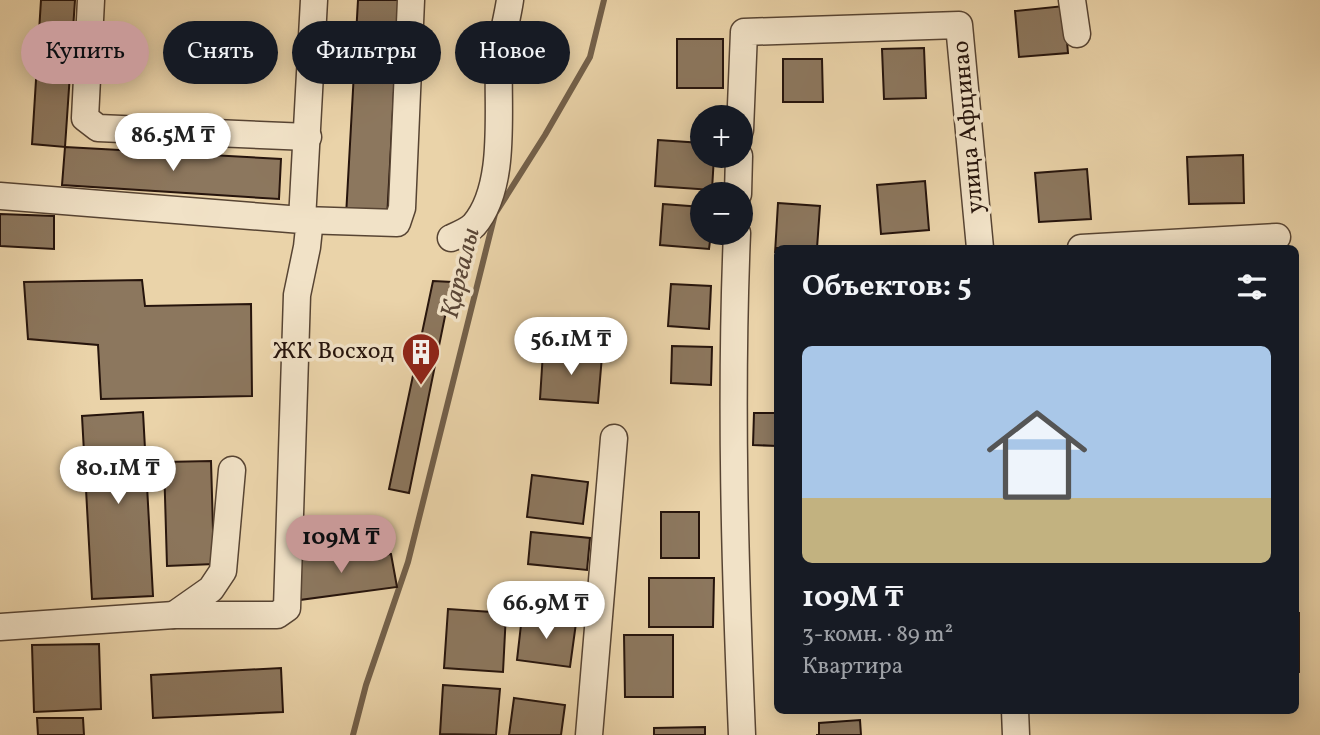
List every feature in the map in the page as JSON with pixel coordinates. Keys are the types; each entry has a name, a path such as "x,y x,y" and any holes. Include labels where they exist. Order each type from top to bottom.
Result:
{"street":[{"path":"91,0 85,118 98,128 308,137"},
{"path":"0,627 174,615 277,615 287,608 297,295 309,228 303,220 314,0"},
{"path":"0,196 303,220 397,223 402,208 411,0"},
{"path":"450,238 472,228 486,207 498,142 499,60 510,0"},
{"path":"1072,0 1077,34"},
{"name":"улица Афцинао","path":"741,105 744,32 960,26 980,245"},
{"path":"1134,245 1277,237"},
{"path":"737,245 734,315 735,559 742,735"},
{"path":"589,735 614,438"},
{"path":"174,615 211,589 223,572 232,471"},
{"path":"1015,714 1016,735"}],"building":[{"path":"41,0 75,0 74,21 40,21"},
{"path":"358,0 399,0 398,21 357,21"},
{"path":"1064,6 1068,53 1019,57 1015,11"},
{"path":"677,39 723,39 723,88 677,88"},
{"path":"924,48 926,98 884,99 882,49"},
{"path":"783,59 822,59 823,102 783,102"},
{"path":"36,84 69,84 65,147 32,144"},
{"path":"353,84 394,84 387,219 346,216"},
{"path":"658,140 690,142 690,168 713,168 712,182 690,182 690,188 655,186"},
{"path":"65,147 281,159 279,199 62,185"},
{"path":"1243,155 1244,203 1189,204 1187,157"},
{"path":"1087,169 1091,219 1039,222 1035,173"},
{"path":"925,181 929,230 881,234 877,185"},
{"path":"778,203 820,206 817,245 775,245"},
{"path":"663,204 690,206 690,245 710,245 709,249 660,245"},
{"path":"0,214 54,216 54,249 0,246"},
{"path":"142,280 145,306 251,304 252,396 101,399 98,345 28,339 24,282"},
{"name":"ЖК Восход","path":"433,281 452,282 409,493 389,489"},
{"path":"671,284 711,286 709,329 668,326"},
{"path":"672,346 712,347 711,385 671,383"},
{"path":"543,352 602,356 598,403 540,399"},
{"path":"143,412 153,596 92,599 82,416"},
{"path":"754,413 774,413 774,446 753,445"},
{"path":"211,461 214,564 167,566 164,462"},
{"path":"532,475 588,482 583,524 527,517"},
{"path":"661,512 699,512 699,558 661,558"},
{"path":"531,532 590,538 587,570 528,564"},
{"path":"391,554 397,587 292,601 292,557"},
{"path":"649,578 714,578 713,627 649,627"},
{"path":"448,609 506,613 503,672 444,668"},
{"path":"522,616 576,623 570,667 517,660"},
{"path":"624,635 673,635 673,697 625,697"},
{"path":"99,644 101,709 34,712 32,645"},
{"path":"281,668 283,712 153,718 151,675"},
{"path":"443,685 500,689 496,735 440,734"},
{"path":"514,698 565,705 561,735 509,735"},
{"path":"37,718 83,718 84,735 38,735"},
{"path":"860,720 861,735 819,735 819,723"},
{"path":"705,727 705,735 654,735 654,728"}],"waterway":[{"name":"Қарғалы","path":"353,735 366,685 408,562 495,214 590,57 604,0"}],"place":[{"name":"ЖК Восход","path":"421,386"}]}
